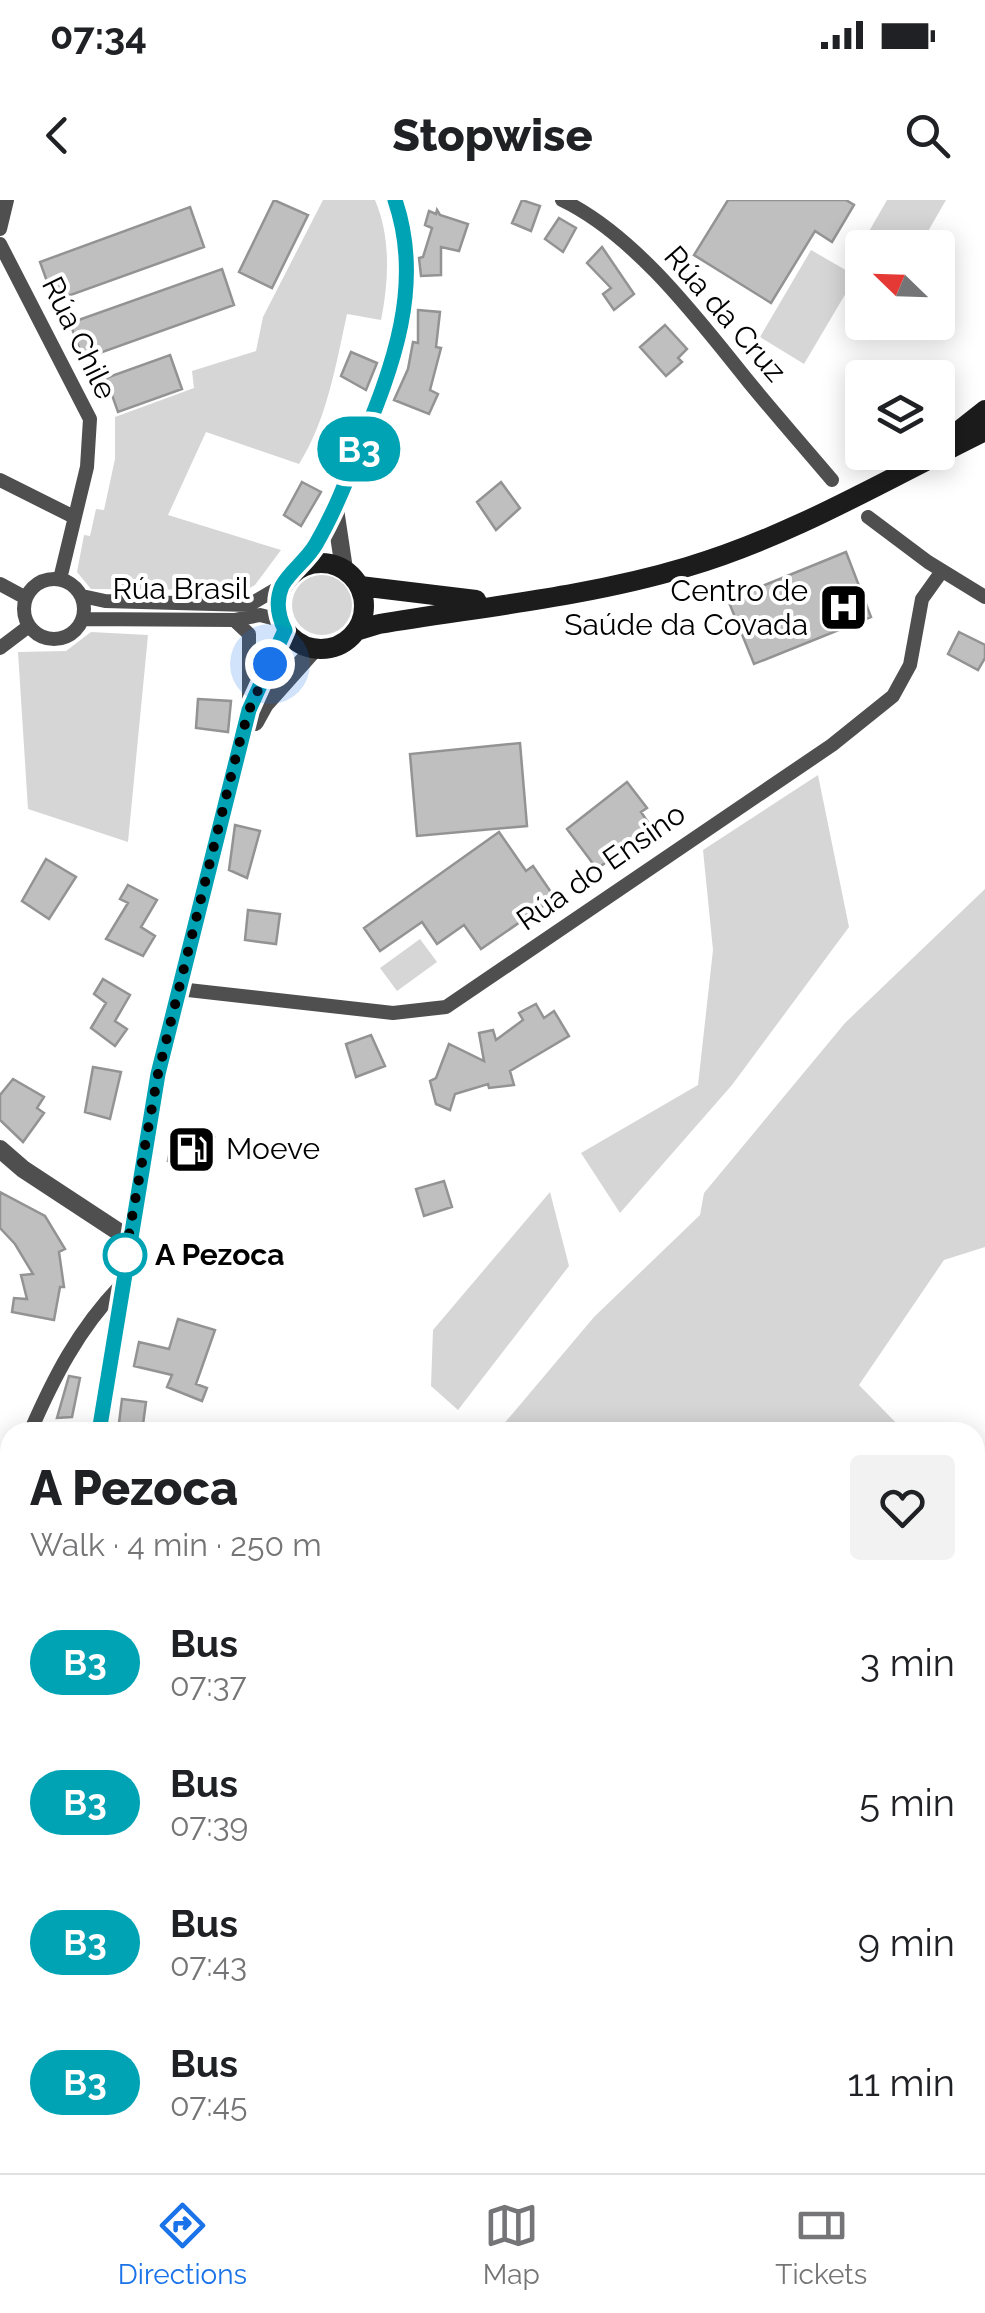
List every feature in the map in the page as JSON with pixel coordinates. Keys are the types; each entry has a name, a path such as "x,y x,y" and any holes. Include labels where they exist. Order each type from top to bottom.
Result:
{"main road":[{"path":"955,434 985,410"},
{"path":"955,446 985,431"},
{"path":"356,631 364,609 360,586 344,569 322,562 299,568 283,585 278,608 282,625 303,646 338,646 356,631 378,624 586,591 686,567 773,536 906,470"},
{"path":"360,586 502,603"}],"street":[{"path":"0,228 8,200"},
{"path":"299,568 335,508 394,364 407,302 405,256 395,200"},
{"name":"Rúa da Cruz","path":"562,200 583,210 625,246 702,322 832,480"},
{"name":"Rúa Chile","path":"0,244 90,419 87,467 60,579"},
{"path":"0,480 74,517"},
{"path":"335,508 344,569"},
{"path":"868,517 985,597"},
{"name":"Rúa do Ensino","path":"179,989 392,1012 446,1007 832,744 894,696 910,665 922,599 942,570"},
{"path":"60,579 82,596 82,618 70,634 62,638 42,636 29,626 24,612 26,598 36,584 60,579"},
{"path":"0,584 26,598"},
{"name":"Rúa Brasil","path":"82,596 105,602 249,605 283,585"},
{"name":"Rúa Brasil","path":"82,618 234,620 260,616 282,625"},
{"path":"234,620 250,634 249,710"},
{"path":"100,1422 158,1074 238,748 282,625"},
{"path":"0,648 29,626"},
{"path":"238,748 265,704 314,649"},
{"path":"0,1149 22,1169 128,1238"},
{"path":"34,1422 58,1368 89,1319 120,1286"}],"shaded area":[{"path":"323,200 375,200 384,229 387,259 381,320 347,314 324,410 299,464 206,432 168,515 281,550 255,585 246,590 91,589 77,572 84,535 90,536 96,509 104,510 115,459 115,417 194,388 192,371 256,351 263,317"},
{"path":"887,200 946,200 929,230 870,230"},
{"path":"811,250 845,270 845,295 804,364 760,337"},
{"path":"322,575 343,584 352,605 343,626 322,635 301,626 292,605 301,584"},
{"path":"91,632 148,635 128,842 28,809 18,652 66,651"},
{"path":"818,775 849,927 732,1085 620,1213 581,1153 698,1085 713,950 703,850"},
{"path":"985,889 985,1247 944,1260 859,1385 895,1422 505,1422 594,1317 700,1215 704,1193 845,1023"},
{"path":"420,939 437,962 397,991 380,968"},
{"path":"550,1192 569,1266 458,1410 431,1386 433,1330"}],"building":[{"path":"274,200 308,215 272,288 239,272"},
{"path":"522,200 540,206 531,231 512,223"},
{"path":"728,200 846,200 854,205 832,242 815,231 771,303 694,255"},
{"path":"190,207 204,247 54,301 40,262"},
{"path":"437,210 440,215 468,224 459,251 441,247 441,275 421,276 419,258 423,257 432,228 425,225 429,211 436,214"},
{"path":"559,218 576,228 563,252 545,239"},
{"path":"602,247 634,294 614,310 603,294 611,288 587,263"},
{"path":"222,269 234,305 83,359 70,323"},
{"path":"418,310 440,312 436,347 441,348 430,390 438,394 429,414 394,400 408,369 413,342 418,343"},
{"path":"665,325 687,349 678,358 682,362 666,376 640,347"},
{"path":"351,352 377,363 366,390 341,376"},
{"path":"170,355 182,389 118,412 106,378"},
{"path":"302,482 321,492 301,526 284,515"},
{"path":"501,482 520,508 496,530 477,502"},
{"name":"Centro de Saúde da Covada","path":"846,552 871,617 754,664 728,600"},
{"path":"959,632 985,645 985,658 978,670 948,654"},
{"path":"198,699 231,701 228,732 196,728"},
{"path":"520,743 527,826 417,836 410,754"},
{"path":"627,782 647,808 641,812 652,828 597,869 567,829"},
{"path":"235,825 260,831 247,878 229,870"},
{"path":"499,832 526,871 533,866 555,898 481,949 464,925 437,944 422,922 380,951 364,928"},
{"path":"46,859 76,877 49,919 22,901"},
{"path":"128,885 157,900 141,927 155,936 143,956 106,939 128,903 120,899"},
{"path":"248,910 280,914 276,944 245,940"},
{"path":"103,979 130,995 115,1021 127,1029 115,1046 91,1028 106,1003 94,994"},
{"path":"536,1004 544,1018 554,1011 569,1036 510,1071 514,1085 489,1088 488,1084 455,1094 450,1110 436,1104 430,1081 436,1078 449,1044 484,1061 479,1033 493,1030 496,1040 523,1020 519,1013"},
{"path":"371,1035 385,1066 356,1077 346,1044"},
{"path":"93,1067 121,1072 110,1119 85,1112"},
{"path":"13,1079 44,1097 37,1108 44,1113 23,1142 0,1120 0,1095"},
{"name":"Moeve","path":"174,1130 214,1137 209,1168 168,1161"},
{"path":"444,1181 452,1207 424,1216 416,1189"},
{"path":"0,1192 45,1216 65,1249 59,1252 64,1287 60,1287 54,1320 12,1312 14,1298 27,1299 21,1275 33,1274 0,1228"},
{"path":"178,1319 215,1330 196,1384 207,1388 202,1401 167,1387 172,1375 134,1366 139,1342 169,1349"},
{"path":"69,1376 80,1378 72,1417 57,1418"},
{"path":"122,1399 146,1402 143,1422 119,1422"}],"bus line":[{"name":"B3","path":"100,1422 158,1074 238,748 249,710 285,630 280,620 279,596 283,585 314,548 335,508 394,364 407,302 405,256 395,200"}],"place":[{"name":"Centro de Saúde da Covada","path":"843,608"},
{"name":"Moeve","path":"191,1149"},
{"name":"A Pezoca","path":"125,1255"}],"route":[{"path":"125,1255 124,1262 158,1074 238,748 249,710 270,664"}]}
